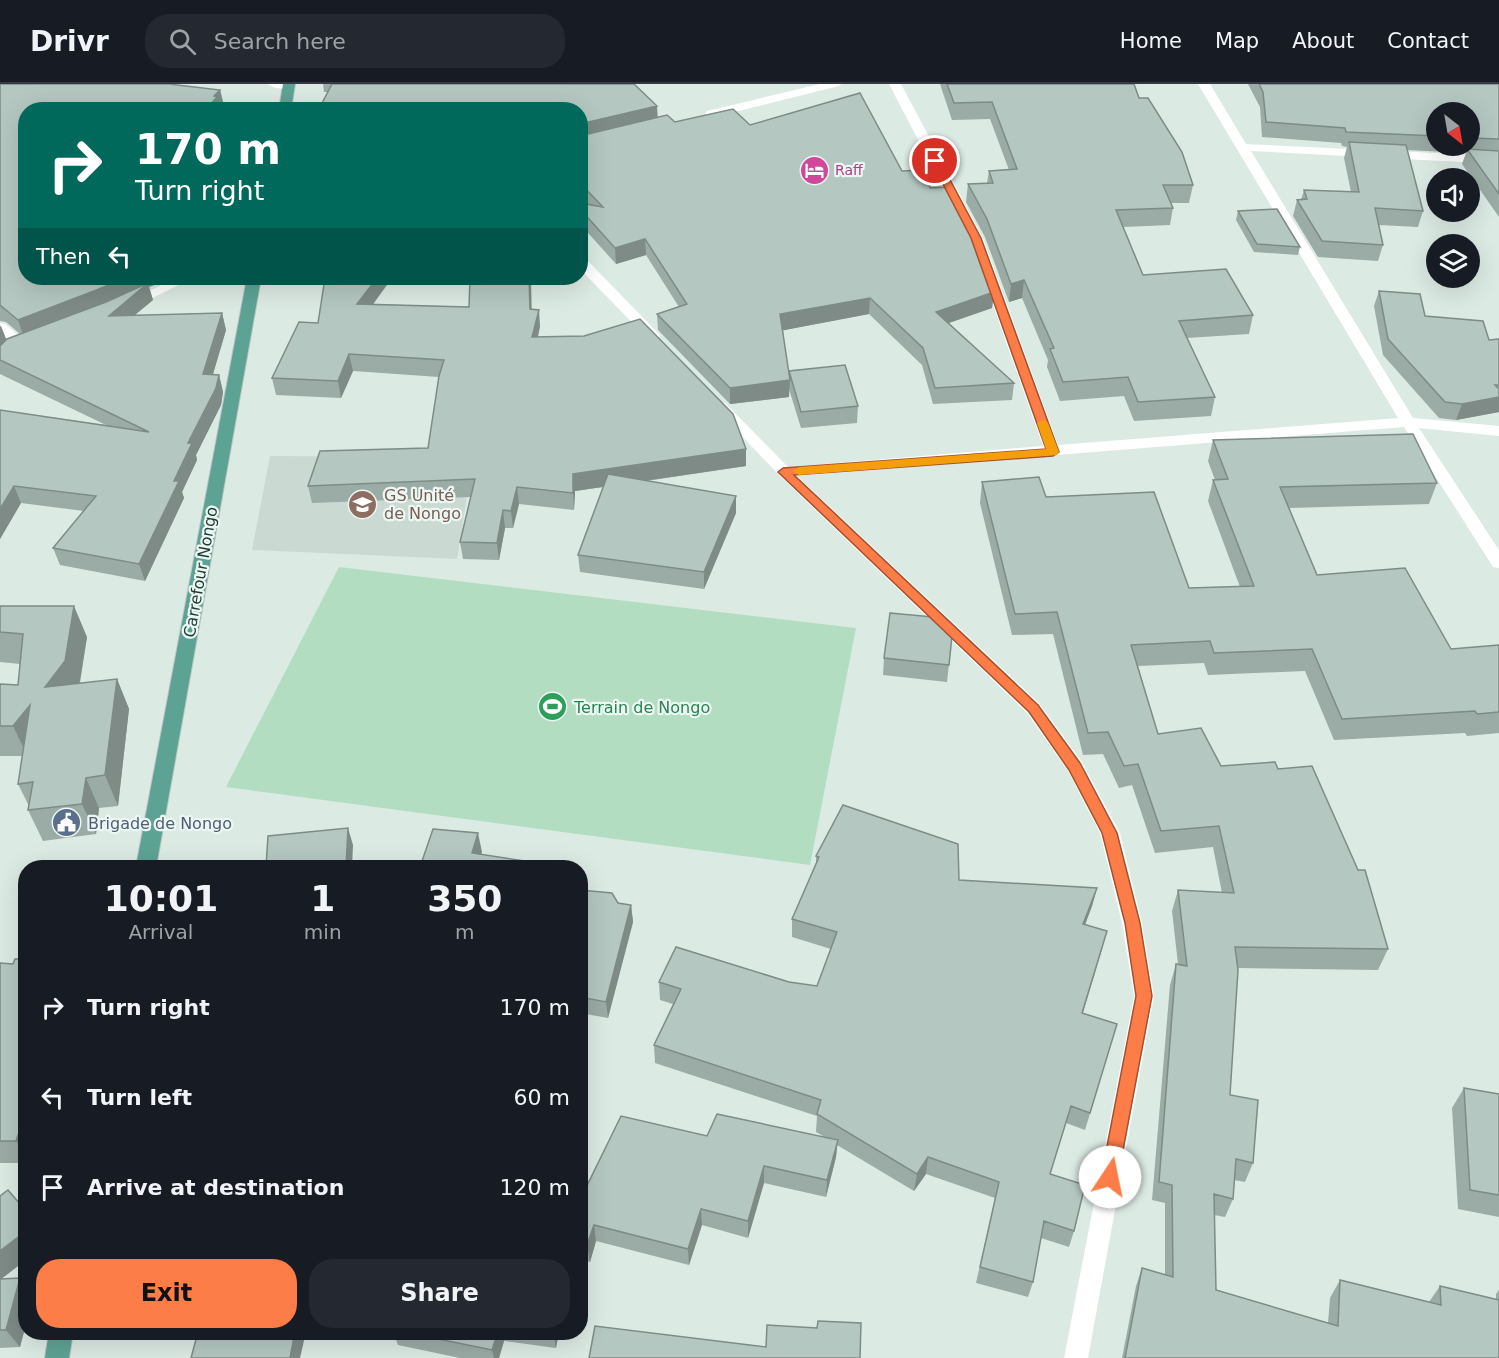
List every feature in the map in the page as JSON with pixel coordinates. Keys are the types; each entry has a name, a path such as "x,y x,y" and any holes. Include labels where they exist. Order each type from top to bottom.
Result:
{"main road":[{"path":"286,102 288,85"},
{"name":"Carrefour Nongo","path":"147,860 253,285"},
{"path":"57,1358 60,1340"}],"street":[{"path":"274,84 288,85"},
{"path":"696,118 835,84"},
{"path":"895,84 976,238 1053,452"},
{"path":"1204,84 1408,423 1499,563"},
{"path":"1242,147 1499,160"},
{"path":"588,269 662,345"},
{"path":"117,309 170,285"},
{"path":"0,327 21,345"},
{"path":"710,396 783,472 1033,708 1075,767 1110,833 1132,923 1144,996 1076,1358"},
{"path":"783,472 1408,423 1499,431"}],"shaded area":[{"name":"GS Unité de Nongo","path":"270,456 473,457 457,559 252,550"}],"green space":[{"name":"Terrain de Nongo","path":"339,567 856,628 810,865 226,787"}],"building":[{"path":"0,84 169,84 220,90 214,96 217,97 212,102 18,102 18,285 109,285 18,320 0,305"},
{"path":"332,84 634,84 657,106 588,122 588,102 323,102"},
{"path":"947,84 1134,84 1139,98 1148,98 1182,152 1193,185 1163,185 1173,208 1116,210 1143,275 1226,269 1253,315 1179,321 1215,397 1138,402 1128,377 1063,382 1050,349 1054,348 1024,280 1011,284 987,219 968,184 993,183 989,171 1017,169 992,102 954,103"},
{"path":"1259,84 1499,84 1499,139 1480,138 1480,102 1426,102 1426,136 1346,132 1345,128 1266,122 1263,92"},
{"path":"860,93 902,171 925,170 930,188 950,187 969,223 994,292 936,312 1014,383 935,388 923,348 870,298 780,314 790,380 730,388 657,314 687,304 645,239 615,248 588,218 588,204 603,207 588,191 588,134 667,115 675,122 733,109 750,125"},
{"path":"1349,142 1406,145 1423,211 1375,208 1383,245 1322,241 1297,200 1307,199 1304,190 1359,192"},
{"path":"1480,150 1499,151 1499,194 1472,156 1480,156"},
{"path":"1277,209 1300,247 1257,244 1238,211"},
{"path":"146,285 109,316 222,313 203,374 219,375 216,388 188,443 192,443 174,481 179,481 139,564 53,548 96,496 14,486 0,509 0,410 149,432 0,360 0,346 7,339"},
{"path":"324,285 372,285 357,304 469,307 470,285 529,285 530,309 539,310 532,337 584,336 640,319 733,414 746,449 573,474 573,493 517,487 511,511 503,510 497,543 460,542 475,479 308,486 320,451 428,448 439,376 444,360 349,354 338,381 272,378 299,322 318,323"},
{"path":"1379,291 1420,294 1425,316 1483,321 1489,340 1499,339 1499,385 1495,385 1499,389 1499,397 1462,404 1445,402 1388,339"},
{"path":"845,365 858,406 801,412 789,371"},
{"path":"1413,434 1437,483 1280,487 1317,575 1405,568 1451,649 1499,645 1499,712 1477,714 1475,711 1342,719 1312,649 1214,653 1210,641 1131,645 1158,734 1201,728 1221,766 1275,762 1278,769 1312,766 1358,870 1365,870 1388,949 1235,947 1238,970 1230,1095 1258,1100 1253,1163 1236,1159 1233,1199 1214,1194 1216,1290 1338,1326 1340,1280 1441,1305 1440,1286 1499,1300 1499,1358 1125,1358 1142,1268 1173,1277 1172,1185 1159,1182 1176,964 1187,966 1178,890 1234,893 1219,826 1161,831 1138,764 1124,766 1108,732 1088,733 1057,612 1015,614 982,482 1039,477 1046,497 1154,492 1189,588 1254,586 1213,480 1228,479 1213,440"},
{"path":"608,474 736,496 704,572 578,555"},
{"path":"0,606 74,606 65,661 45,687 117,679 105,775 86,778 82,804 28,810 33,782 18,784 30,705 13,726 0,726 0,684 18,685 23,634 0,632"},
{"path":"890,613 944,618 953,626 949,665 884,658"},
{"path":"843,805 958,844 959,880 1097,888 1083,924 1107,931 1082,1013 1117,1024 1090,1113 1071,1106 1050,1174 1085,1185 1074,1231 1044,1221 1033,1282 980,1267 999,1182 928,1157 917,1174 817,1114 821,1100 654,1045 681,989 659,982 676,947 789,982 817,986 837,932 792,919 819,857 816,856"},
{"path":"348,828 346,860 266,860 268,836"},
{"path":"433,829 478,833 472,853 518,860 422,860"},
{"path":"588,891 612,893 618,903 631,905 606,1002 588,999"},
{"path":"15,959 18,959 18,1135 16,1141 0,1141 0,963 13,964"},
{"path":"1464,1088 1499,1094 1499,1195 1470,1190"},
{"path":"717,1114 838,1140 827,1180 764,1166 748,1221 701,1209 688,1249 594,1225 588,1242 588,1184 621,1116 707,1136"},
{"path":"8,1190 18,1202 18,1237 0,1251 0,1196"},
{"path":"18,1278 6,1330 0,1330 0,1279"},
{"path":"818,1321 861,1323 860,1358 589,1358 595,1326 766,1347 767,1325 817,1328"},
{"path":"196,1340 293,1340 290,1358 191,1358"},
{"path":"443,1340 495,1340 492,1350"}],"slow traffic":[{"path":"799,471 1053,452 1043,423"}],"place":[{"name":"Raff","path":"814,170"},
{"name":"GS Unité de Nongo","path":"363,504"},
{"name":"Terrain de Nongo","path":"553,707"},
{"name":"Brigade de Nongo","path":"67,823"}],"route":[{"path":"935,161 976,238 1053,452 783,472 1033,708 1075,767 1110,833 1132,923 1144,996 1110,1177"}]}
